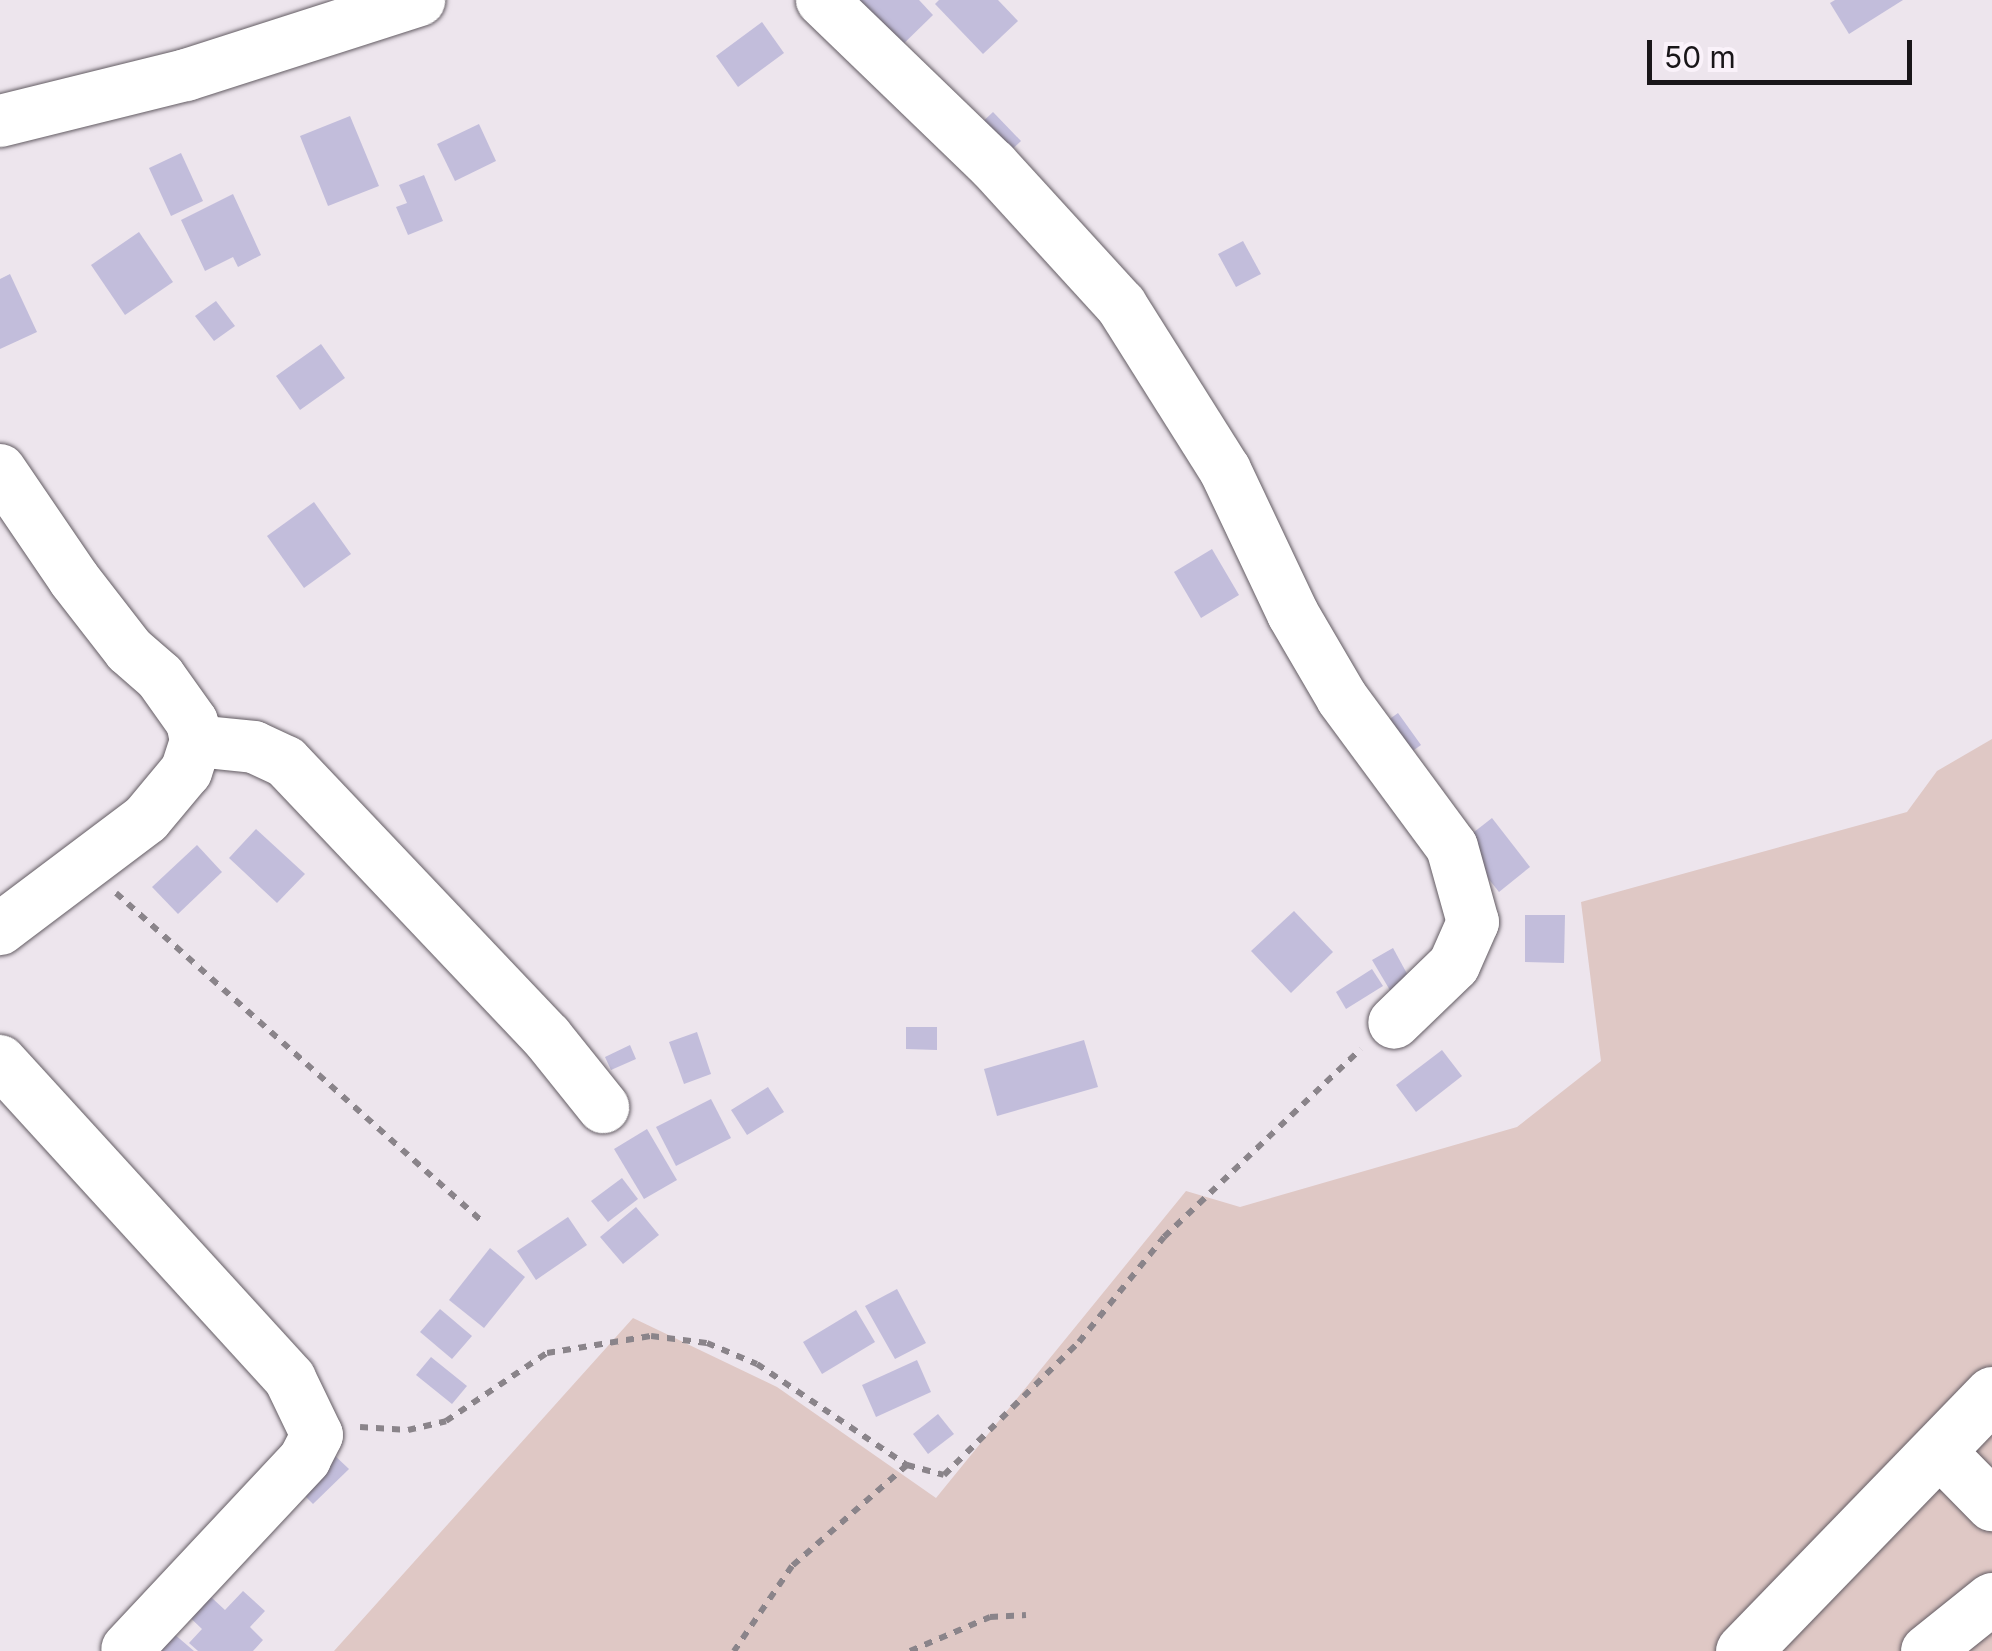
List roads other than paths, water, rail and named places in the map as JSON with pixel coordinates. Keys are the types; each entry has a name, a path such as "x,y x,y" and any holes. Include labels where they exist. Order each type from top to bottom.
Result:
{"main road":[{"path":"1743,1651 1992,1394"}],"street":[{"path":"0,122 186,75 419,0"},
{"path":"822,0 993,165 1121,305 1224,470 1293,614 1342,698 1452,847 1473,922 1454,965 1394,1024"},
{"path":"0,470 74,579 129,650 160,677 192,722 196,741 170,794 86,866 0,929"},
{"path":"196,741 254,746 286,762 547,1037 603,1107"},
{"path":"0,1060 290,1379 311,1414 317,1434 305,1459 127,1649"},
{"path":"1938,1451 1992,1505"},
{"path":"1927,1651 1992,1599"}]}
